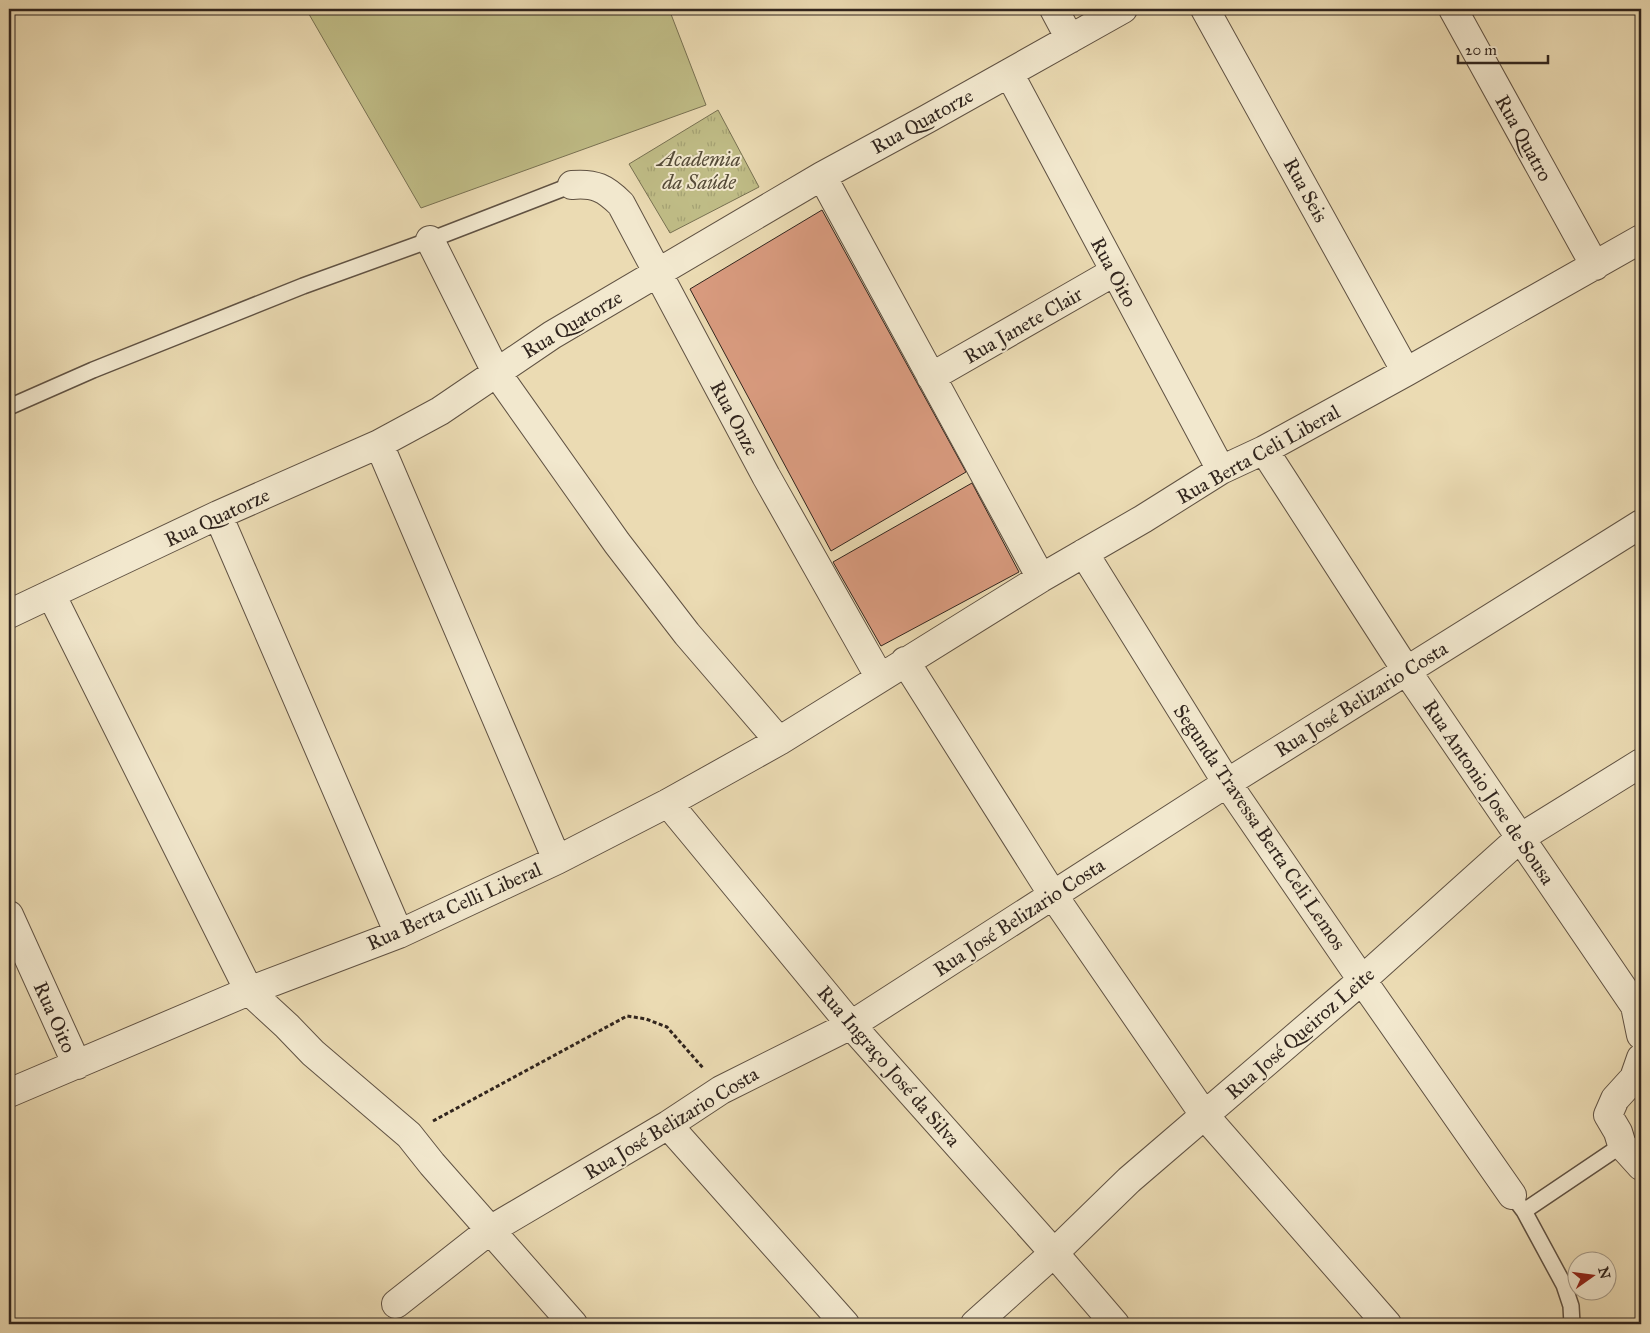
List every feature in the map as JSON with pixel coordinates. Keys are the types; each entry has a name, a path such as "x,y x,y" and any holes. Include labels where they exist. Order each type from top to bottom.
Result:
{"street":[{"path":"1054,9 1070,39"},
{"name":"Rua Quatorze","path":"9,614 218,516 379,444 440,411 552,335 822,176 1123,9"},
{"name":"Rua Seis","path":"1205,9 1406,372"},
{"name":"Rua Quatro","path":"1453,9 1595,266"},
{"name":"Rua Oito","path":"1009,73 1221,470"},
{"path":"822,176 1041,578"},
{"name":"Rua Onze","path":"572,185 586,184 600,187 621,204 766,476 880,678"},
{"name":"Rua Berta Celi Liberal","path":"880,678 1041,578 1143,519 1221,470 1264,450 1406,372 1595,266 1641,238"},
{"path":"430,240 496,372 617,543 687,634 779,741"},
{"name":"Rua Janete Clair","path":"931,377 1114,272"},
{"path":"379,444 557,860"},
{"name":"Rua Antonio Jose de Sousa","path":"1264,450 1406,670 1520,838 1638,1004 1641,1035"},
{"path":"218,516 399,934"},
{"name":"Rua José Belizario Costa","path":"396,1304 490,1230 668,1125 721,1090 851,1024 1227,783 1641,524"},
{"name":"Segunda Travessa Berta Celi Lemos","path":"1084,553 1227,783 1518,1203"},
{"path":"51,594 249,991 313,1053 408,1135 573,1324"},
{"path":"905,662 1053,895 1204,1116 1387,1324"},
{"name":"Rua Berta Celli Liberal","path":"9,1093 249,991 399,934 467,900 557,860 668,803 779,741 880,678"},
{"name":"Rua José Queiroz Leite","path":"975,1324 1054,1253 1130,1180 1362,980 1520,838 1641,763"},
{"name":"Rua Ingraço José da Silva","path":"668,803 851,1024 1115,1324"},
{"name":"Rua Oito","path":"9,915 77,1065"},
{"path":"1641,1058 1634,1078 1615,1099 1608,1115 1618,1132 1622,1146 1641,1166"},
{"path":"668,1125 845,1324"}],"lane":[{"path":"9,407 93,370 294,289 430,240 572,185"},
{"path":"1572,1324 1571,1306 1564,1285 1518,1203 1622,1146"}],"path":[{"path":"408,1135 627,1016 646,1019 667,1028 721,1090"}],"green space":[{"path":"306,9 669,9 706,105 421,208"},
{"name":"Academia da Saúde","path":"718,110 759,187 670,233 629,164"}],"building":[{"path":"822,210 966,472 831,551 690,289"},
{"path":"972,483 1019,572 881,646 833,562"}]}
